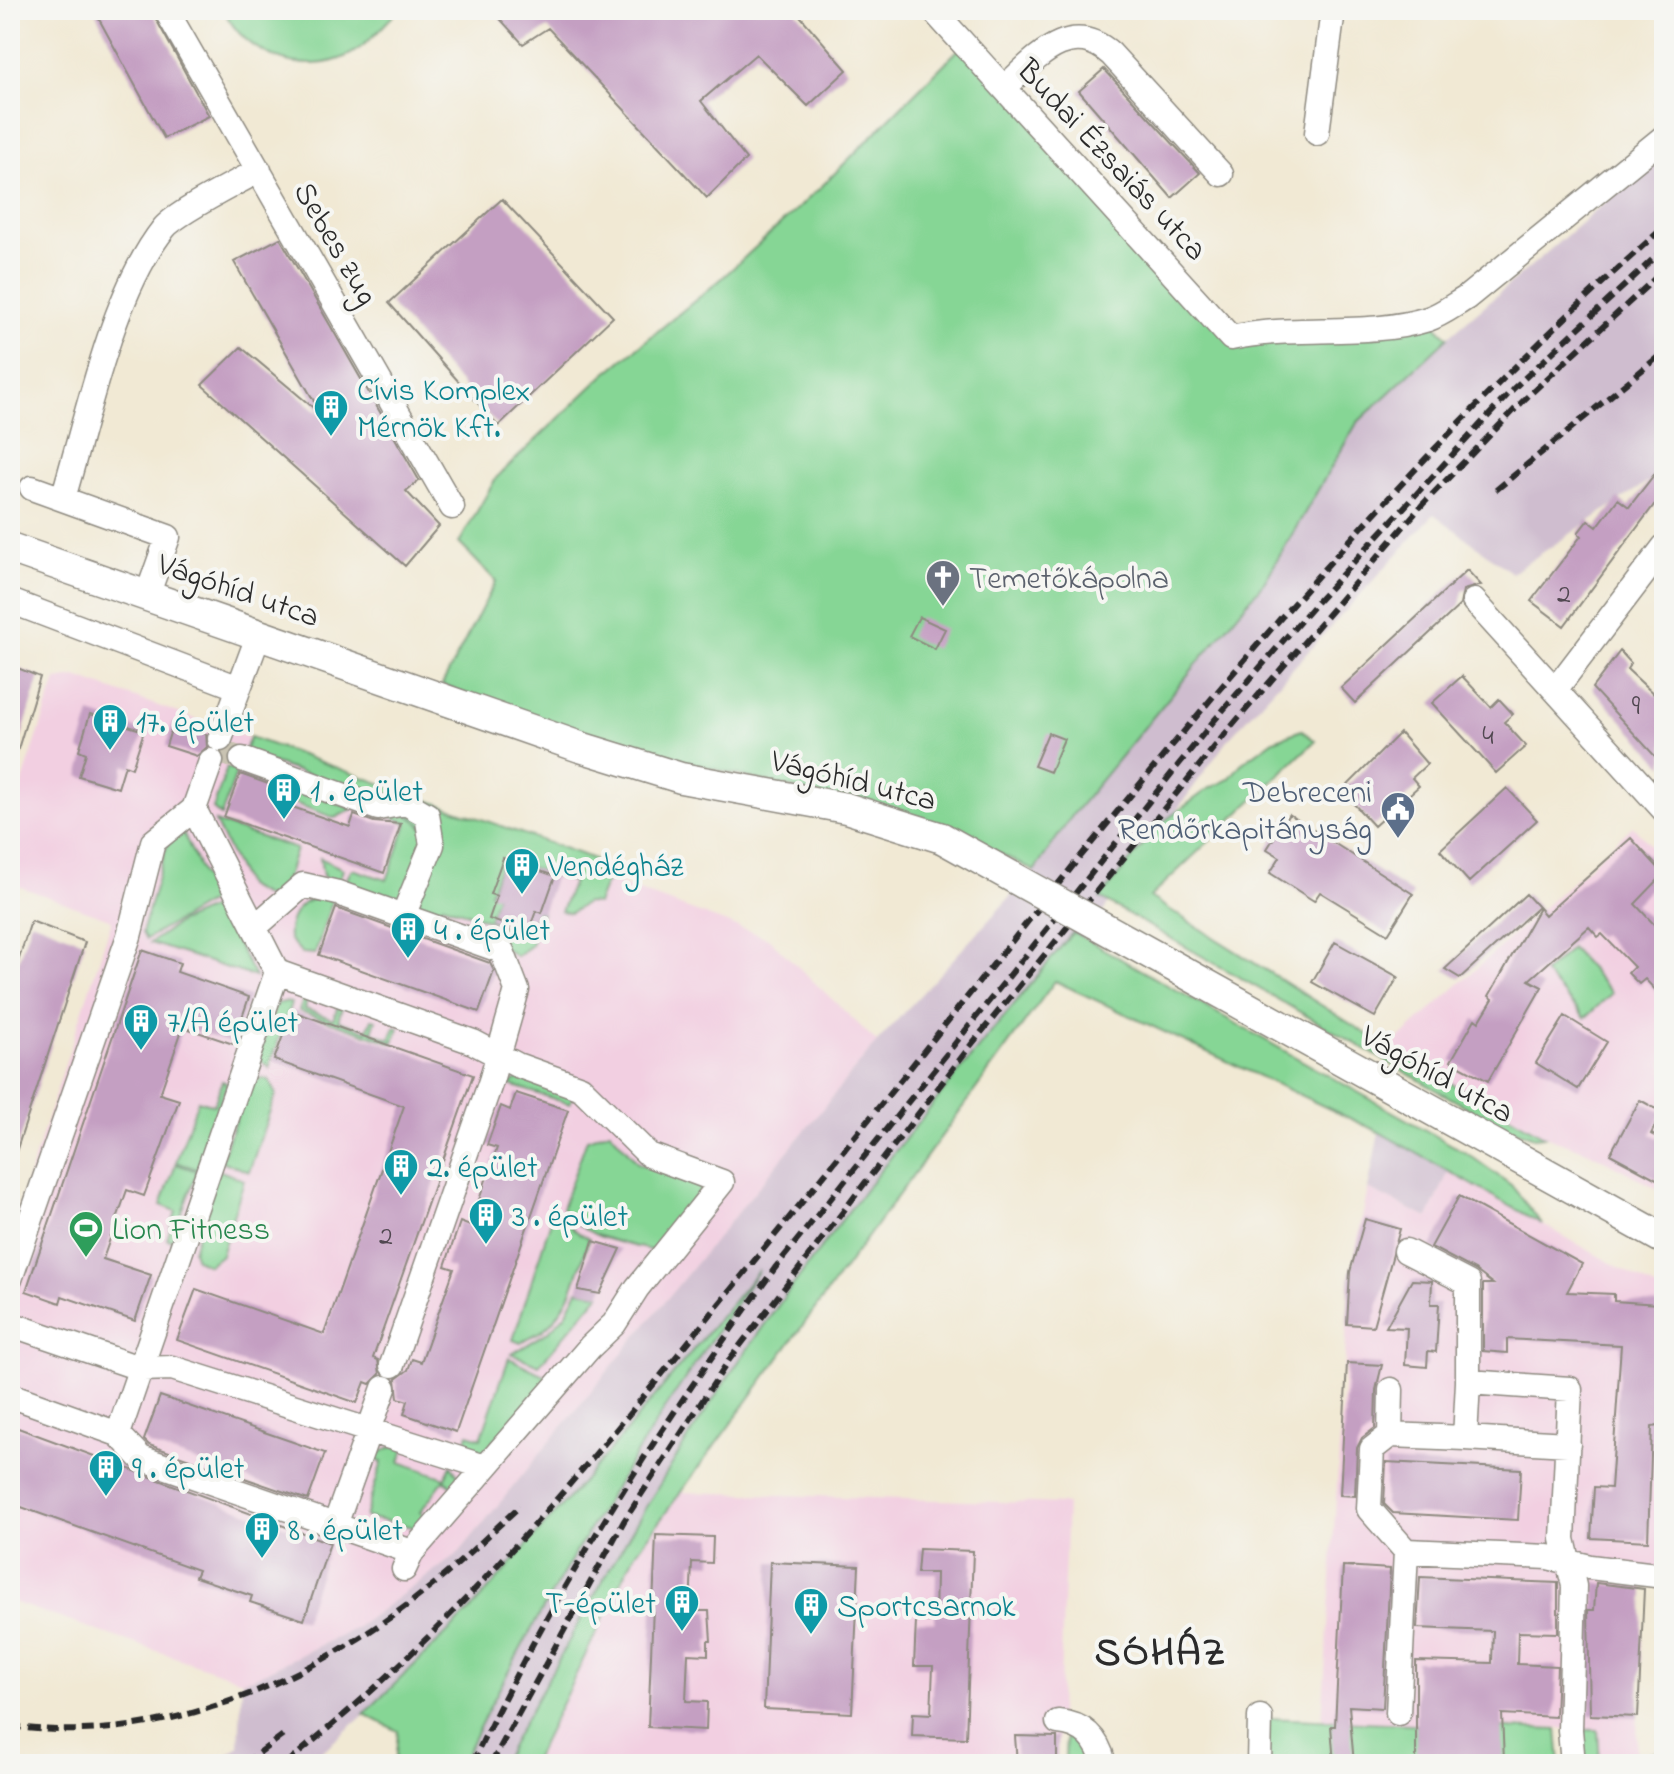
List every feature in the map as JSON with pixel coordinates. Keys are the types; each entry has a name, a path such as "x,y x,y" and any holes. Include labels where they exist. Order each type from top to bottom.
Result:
{"main road":[{"name":"Vágóhíd utca","path":"10,548 580,747 681,778 846,808 942,838 1664,1239"}],"street":[{"name":"Sebes zug","path":"166,10 452,507"},
{"name":"Budai Ézsaiás utca","path":"933,10 1231,338 1264,331 1398,325 1430,319 1466,298 1664,137"},
{"path":"1317,133 1333,10"},
{"path":"1004,88 1055,43 1071,39 1091,42 1111,54 1221,174"},
{"path":"63,498 119,314 147,255 166,225 259,170"},
{"path":"32,488 168,537 147,596"},
{"path":"1555,690 1664,547"},
{"path":"10,601 239,688"},
{"path":"1474,601 1664,810"},
{"path":"10,1279 129,936 153,842 194,809 259,634"},
{"path":"242,759 378,808 406,803 418,807 427,815 432,830 432,845 403,916"},
{"path":"10,1395 118,1434 141,1458 335,1525 408,1561 485,1467 614,1324 637,1288 722,1182 649,1155 581,1088 473,1042 277,972 194,809"},
{"path":"255,927 303,885 338,893 502,951 517,990 392,1365"},
{"path":"118,1434 277,972"},
{"path":"1406,1251 1468,1283 1465,1438"},
{"path":"10,1324 142,1369 172,1368 485,1467"},
{"path":"1468,1382 1570,1389 1563,1539 1574,1586 1570,1730 1573,1764"},
{"path":"335,1525 384,1388"},
{"path":"1390,1435 1391,1390"},
{"path":"1398,1713 1406,1551 1369,1509 1372,1449 1390,1435 1568,1444"},
{"path":"1406,1551 1548,1557 1664,1576"},
{"path":"1259,1764 1260,1717"},
{"path":"1058,1722 1087,1732 1099,1747 1104,1764"}],"shaded area":[{"path":"1664,152 1664,471 1512,573 1434,514 1230,737 634,1556 532,1764 395,1764 398,1731 364,1715 308,1764 213,1764 239,1747 242,1680 253,1678 357,1627 458,1554 877,1042 1034,871 1074,813 1265,581 1357,423 1448,337"},
{"path":"76,677 594,859 595,875 768,938 877,1042 458,1554 357,1627 253,1678 242,1680 10,1601 10,1234 112,920 10,883 10,820 56,680"},
{"path":"1633,826 1664,860 1664,1192 1587,1151 1544,1136 1389,1048"},
{"path":"1379,1132 1449,1171 1428,1218 1368,1189"},
{"path":"1449,1171 1664,1293 1664,1588 1644,1586 1636,1758 1600,1764 1598,1730 1322,1720 1350,1278 1368,1189 1428,1218"},
{"path":"681,1492 1067,1504 1057,1762 532,1764 634,1556"}],"green space":[{"path":"224,10 399,10 356,51 332,62 313,64 295,63 260,50 233,26"},
{"path":"964,44 1214,316 1264,331 1430,319 1448,337 1357,423 1265,581 1074,813 1034,871 948,827 562,731 442,685 496,581 459,543 496,478 604,375 720,280 822,186"},
{"path":"1302,730 1315,741 1150,897 1389,1048 1544,1136 1534,1137 1491,1121 1100,898 1159,825 1208,789 1229,779 1241,764 1274,740"},
{"path":"250,737 594,859 595,875 607,879 597,904 586,903 570,913 561,911 573,882 503,858 490,893 497,896 489,919 528,933 536,911 542,913 531,945 516,956 490,938 503,925 443,905 429,918 421,910 418,899 439,837 385,799 244,754"},
{"path":"227,767 237,771 221,816 213,809"},
{"path":"296,788 353,809 335,818 291,802"},
{"path":"405,809 426,831 405,894 388,900 343,886 352,869 387,880 407,823 383,813"},
{"path":"215,822 296,849 283,890 268,898 246,886"},
{"path":"182,830 214,900 146,939 142,933 167,845"},
{"path":"320,858 343,869 338,884 323,876"},
{"path":"318,897 333,898 315,954 302,953 289,939 292,918 300,907"},
{"path":"217,906 255,977 150,943 180,922"},
{"path":"1073,932 1468,1154 1511,1185 1542,1224 1379,1132 1055,981 634,1556 532,1764 501,1764 642,1513 735,1367 857,1200"},
{"path":"1571,948 1612,993 1585,1018 1544,973"},
{"path":"305,995 308,996 305,1009 333,1019 338,1007 342,1008 338,1020 367,1031 372,1019 376,1020 372,1032 390,1039 395,1027 399,1028 393,1043 299,1011"},
{"path":"291,1003 269,1067 258,1058 276,1004"},
{"path":"262,1078 269,1080 276,1093 249,1172 221,1161 247,1087"},
{"path":"522,1078 573,1096 570,1104 507,1084"},
{"path":"222,1081 227,1083 197,1169 176,1162 198,1100 214,1105"},
{"path":"610,1131 639,1164 688,1178 702,1189 654,1251 592,1233 581,1227 562,1208 587,1139"},
{"path":"176,1164 197,1171 172,1240 167,1239 176,1211 161,1205"},
{"path":"218,1170 244,1180 221,1255 208,1265 196,1259 193,1250"},
{"path":"558,1212 574,1230 589,1239 572,1289 560,1311 543,1330 521,1343 513,1340 552,1217"},
{"path":"759,1270 600,1511 528,1636 461,1764 395,1764 398,1731 364,1714 470,1611 618,1441"},
{"path":"578,1290 600,1294 539,1365 512,1354 549,1331 566,1314"},
{"path":"509,1358 554,1380 481,1454 464,1447 468,1434 481,1438"},
{"path":"391,1447 405,1448 400,1462 445,1478 451,1465 459,1477 455,1488 444,1480 420,1512 431,1521 417,1528 365,1517 382,1462 369,1458"},
{"path":"1267,1718 1557,1730 1560,1764 1267,1764"},
{"path":"1066,1730 1073,1732 1097,1764 1065,1764"},
{"path":"1583,1730 1598,1730 1600,1764 1584,1764"},
{"path":"1664,1750 1664,1764 1603,1764"}],"building":[{"path":"94,10 151,10 209,116 164,138"},
{"path":"492,10 795,10 847,70 808,106 756,54 701,101 746,159 707,198 548,28 523,44"},
{"path":"1104,69 1200,173 1172,198 1079,91"},
{"path":"502,199 613,317 498,426 389,303"},
{"name":"Cívis Komplex Mérnök Kft.","path":"280,238 419,480 406,491 439,526 405,566 202,385 241,347 322,415 234,262"},
{"path":"1664,462 1664,512 1654,505 1564,626 1531,601 1581,536 1578,533 1588,520 1597,527 1618,499 1629,507"},
{"path":"1467,570 1481,585 1463,590 1460,605 1355,703 1341,688"},
{"path":"919,617 945,629 935,649 909,636"},
{"path":"1620,651 1631,663 1627,669 1656,696 1664,688 1664,766 1592,688"},
{"path":"10,665 40,677 14,762 10,762"},
{"path":"1462,676 1491,707 1499,699 1513,714 1504,722 1526,746 1496,773 1432,703"},
{"name":"17. épület","path":"90,714 144,731 132,768 125,765 118,788 79,776 86,753 79,750"},
{"path":"173,723 206,734 207,747 197,756 166,746"},
{"path":"1048,733 1064,739 1050,772 1034,766"},
{"path":"1400,733 1427,764 1412,778 1419,786 1374,826 1342,791"},
{"name":"1 . épület","path":"240,774 285,790 281,803 350,827 354,815 374,822 401,824 384,873 224,817"},
{"path":"1507,788 1537,820 1469,882 1440,850"},
{"path":"1289,814 1413,894 1388,934 1320,892 1314,901 1270,873 1280,857 1267,849"},
{"path":"1631,838 1664,874 1635,904 1664,935 1664,999 1645,979 1639,984 1628,973 1634,967 1602,934 1598,937 1589,927 1529,980 1542,987 1488,1081 1451,1061 1475,1019 1479,1022 1493,999 1489,996 1539,908 1545,915"},
{"name":"Vendégház","path":"503,858 555,876 542,913 536,911 528,933 489,919 497,896 490,894"},
{"path":"1526,894 1538,907 1460,978 1445,969"},
{"name":"4 . épület","path":"336,908 490,963 494,971 479,1012 319,955"},
{"path":"31,921 85,942 13,1161 10,1160 10,987"},
{"path":"1335,942 1398,977 1375,1017 1312,982"},
{"path":"142,950 180,963 177,972 249,997 233,1044 183,1027 160,1094 179,1100 144,1196 127,1190 103,1259 151,1275 135,1321 62,1296 60,1303 26,1291"},
{"name":"2. épület","path":"292,1011 473,1075 373,1358 378,1360 380,1374 370,1384 365,1382 357,1403 177,1340 196,1289 324,1334 404,1106 274,1060"},
{"path":"1565,1016 1607,1042 1578,1089 1536,1063"},
{"name":"3 . épület","path":"516,1093 568,1110 456,1432 404,1414 408,1401 398,1398 396,1379 408,1370 412,1359 421,1362 454,1269 445,1266 460,1222 470,1226 497,1148 487,1145 501,1106 510,1110"},
{"path":"1640,1100 1662,1112 1651,1134 1664,1141 1664,1183 1610,1154"},
{"path":"1459,1196 1582,1264 1567,1292 1614,1294 1614,1301 1658,1304 1658,1315 1664,1316 1664,1425 1652,1427 1648,1541 1591,1538 1594,1487 1611,1488 1621,1345 1507,1339 1507,1353 1483,1351 1483,1284 1493,1284 1475,1270 1431,1247"},
{"path":"1365,1219 1400,1229 1373,1326 1347,1324 1350,1272"},
{"path":"593,1241 621,1249 600,1294 578,1290"},
{"path":"1412,1280 1432,1281 1431,1304 1439,1304 1436,1352 1428,1351 1427,1367 1405,1365 1407,1328 1386,1327"},
{"path":"1347,1363 1382,1365 1376,1390 1375,1428 1362,1438 1357,1448 1355,1496 1340,1495"},
{"path":"160,1396 325,1453 308,1500 149,1445 144,1440"},
{"path":"10,1425 330,1543 304,1620 250,1602 252,1596 195,1577 198,1570 10,1503"},
{"path":"1386,1462 1521,1469 1518,1520 1393,1513 1384,1504"},
{"name":"T-épület","path":"656,1535 713,1537 712,1563 692,1562 690,1611 709,1611 711,1641 708,1641 708,1655 688,1654 686,1701 707,1702 706,1730 648,1727"},
{"path":"919,1549 973,1551 966,1738 912,1736 913,1713 931,1714 933,1666 914,1666 916,1621 935,1622 936,1573 917,1573"},
{"name":"Sportcsarnok","path":"770,1562 859,1566 852,1713 764,1709"},
{"path":"1343,1566 1390,1569 1383,1708 1349,1706 1354,1764 1334,1764 1331,1726 1335,1726"},
{"path":"1420,1577 1558,1583 1558,1633 1518,1632 1517,1664 1557,1666 1555,1717 1502,1714 1504,1761 1416,1764 1416,1661 1492,1663 1493,1631 1417,1628"},
{"path":"1596,1583 1644,1589 1638,1717 1590,1715 1588,1610 1594,1610"},
{"path":"1015,1736 1057,1737 1057,1762 1017,1764"}],"tunnel":[{"path":"215,750 242,759"}],"railway":[{"path":"286,1764 396,1668 503,1559 702,1326 1107,825 1319,575 1429,455 1544,338 1664,227"},
{"path":"472,1764 538,1634 612,1508 775,1268 1212,723 1315,604 1514,388 1664,249"},
{"path":"491,1764 624,1521 729,1360 971,1045 1225,734 1423,504 1526,398 1664,270"},
{"path":"1496,490 1664,352"},
{"path":"10,1726 66,1730 123,1727 178,1717 233,1700 285,1678 336,1652 384,1622 441,1578 520,1506"},
{"path":"244,1764 286,1733"}],"place":[{"name":"Cívis Komplex Mérnök Kft.","path":"331,438"},
{"name":"Temetőkápolna","path":"943,608"},
{"name":"17. épület","path":"110,752"},
{"name":"1 . épület","path":"284,821"},
{"name":"Debreceni Rendőrkapitányság","path":"1398,840"},
{"name":"Vendégház","path":"522,896"},
{"name":"4 . épület","path":"408,960"},
{"name":"7/A épület","path":"141,1052"},
{"name":"2. épület","path":"401,1197"},
{"name":"3 . épület","path":"486,1246"},
{"name":"Lion Fitness","path":"86,1259"},
{"name":"9 . épület","path":"106,1498"},
{"name":"8 . épület","path":"262,1560"},
{"name":"T-épület","path":"682,1633"},
{"name":"Sportcsarnok","path":"811,1636"}],"district":[{"name":"SÓHÁZ","path":"1161,1650"}]}
